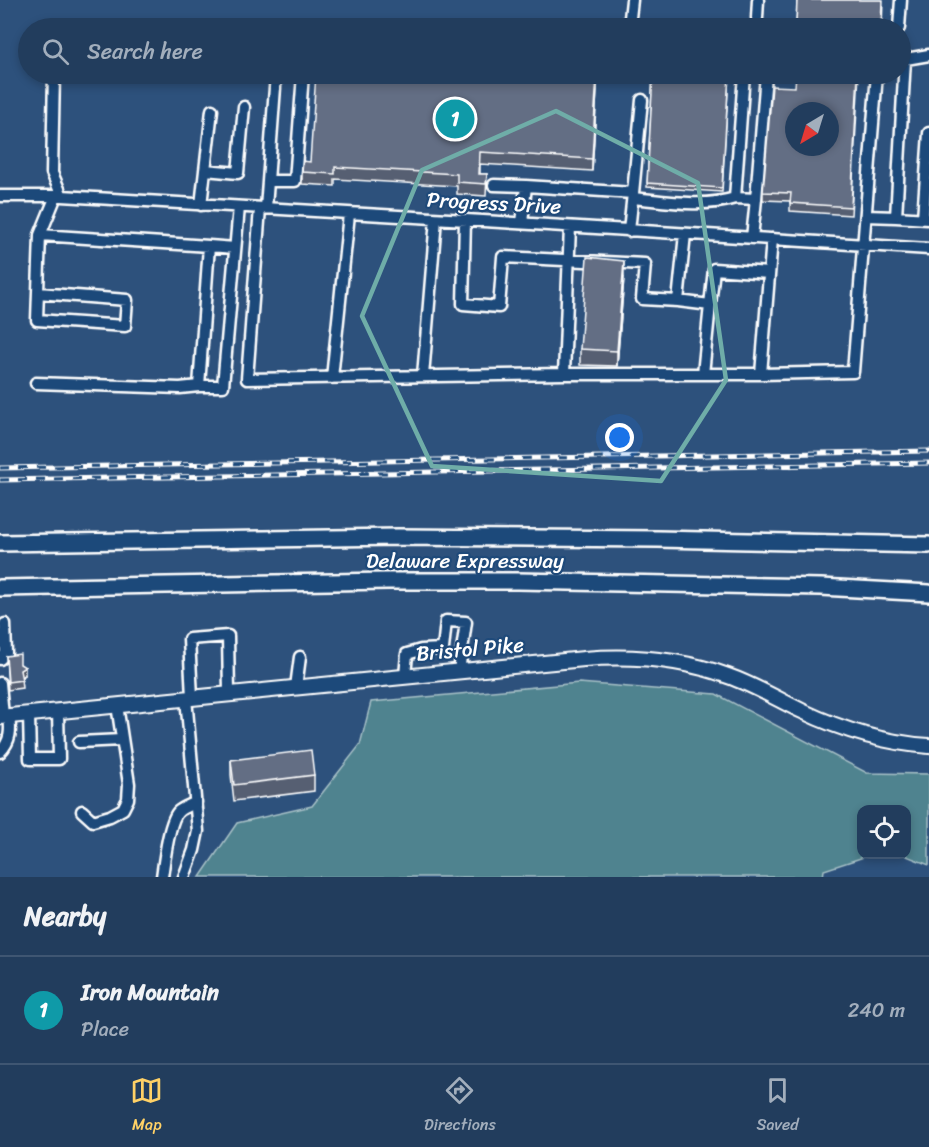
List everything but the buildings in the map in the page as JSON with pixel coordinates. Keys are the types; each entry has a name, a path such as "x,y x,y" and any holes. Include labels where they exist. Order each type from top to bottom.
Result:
{"highway":[{"name":"Delaware Expressway","path":"0,543 409,537 929,544"},
{"name":"Delaware Expressway","path":"0,588 517,581 821,587 925,593"}],"main road":[{"name":"Bristol Pike","path":"4,716 405,676 635,657 699,667 743,681 852,732 887,741 929,746"}],"street":[{"path":"630,18 632,0"},
{"path":"757,18 758,0"},
{"path":"900,18 901,0"},
{"path":"911,58 929,55 929,60"},
{"path":"38,293 127,300 125,326 37,320 40,234 59,196 52,173 54,84"},
{"path":"275,84 268,181 263,208 247,379 853,372 876,84"},
{"path":"268,181 295,181 302,84"},
{"path":"735,198 743,84"},
{"path":"752,238 765,84"},
{"path":"896,217 902,84"},
{"path":"629,231 642,100"},
{"path":"206,170 238,173 244,107"},
{"path":"201,205 212,110"},
{"path":"866,216 926,219 929,133"},
{"path":"494,185 633,195 702,203 723,202 735,198 756,200"},
{"path":"522,224 526,186"},
{"name":"Progress Drive","path":"0,196 59,196 929,249"},
{"path":"36,383 180,388 222,386 239,207"},
{"path":"332,378 349,214"},
{"path":"423,376 436,219"},
{"path":"465,220 463,304 499,307 502,257 645,264 642,299 710,305"},
{"path":"564,374 570,227"},
{"path":"40,234 235,249"},
{"path":"678,301 685,234"},
{"path":"761,374 772,239"},
{"path":"199,386 209,246"},
{"path":"703,374 714,269 769,273"},
{"path":"405,676 407,654 421,650 443,649 446,621 466,622 459,671"},
{"path":"0,659 6,653 5,624"},
{"path":"184,877 197,840 198,822 189,697 189,639 228,636 228,693"},
{"path":"296,687 300,657"},
{"path":"0,683 4,716 11,727 6,746 0,752"},
{"path":"82,811 93,821 123,809 128,799 129,784 117,705"},
{"path":"29,714 30,759 59,759 58,710"},
{"path":"79,742 122,740"},
{"path":"162,877 173,819 178,812 196,802"}],"highlighted area":[{"path":"556,111 698,183 726,380 661,481 432,466 362,316 422,170"}],"green space":[{"path":"579,683 716,694 867,773 929,774 929,865 911,858 911,805 857,805 858,859 824,870 823,877 200,877 237,823 312,806 360,745 371,702"}],"railway":[{"path":"0,468 929,451"},
{"path":"0,480 929,463"}],"place":[{"name":"Iron Mountain","path":"455,119"}]}
